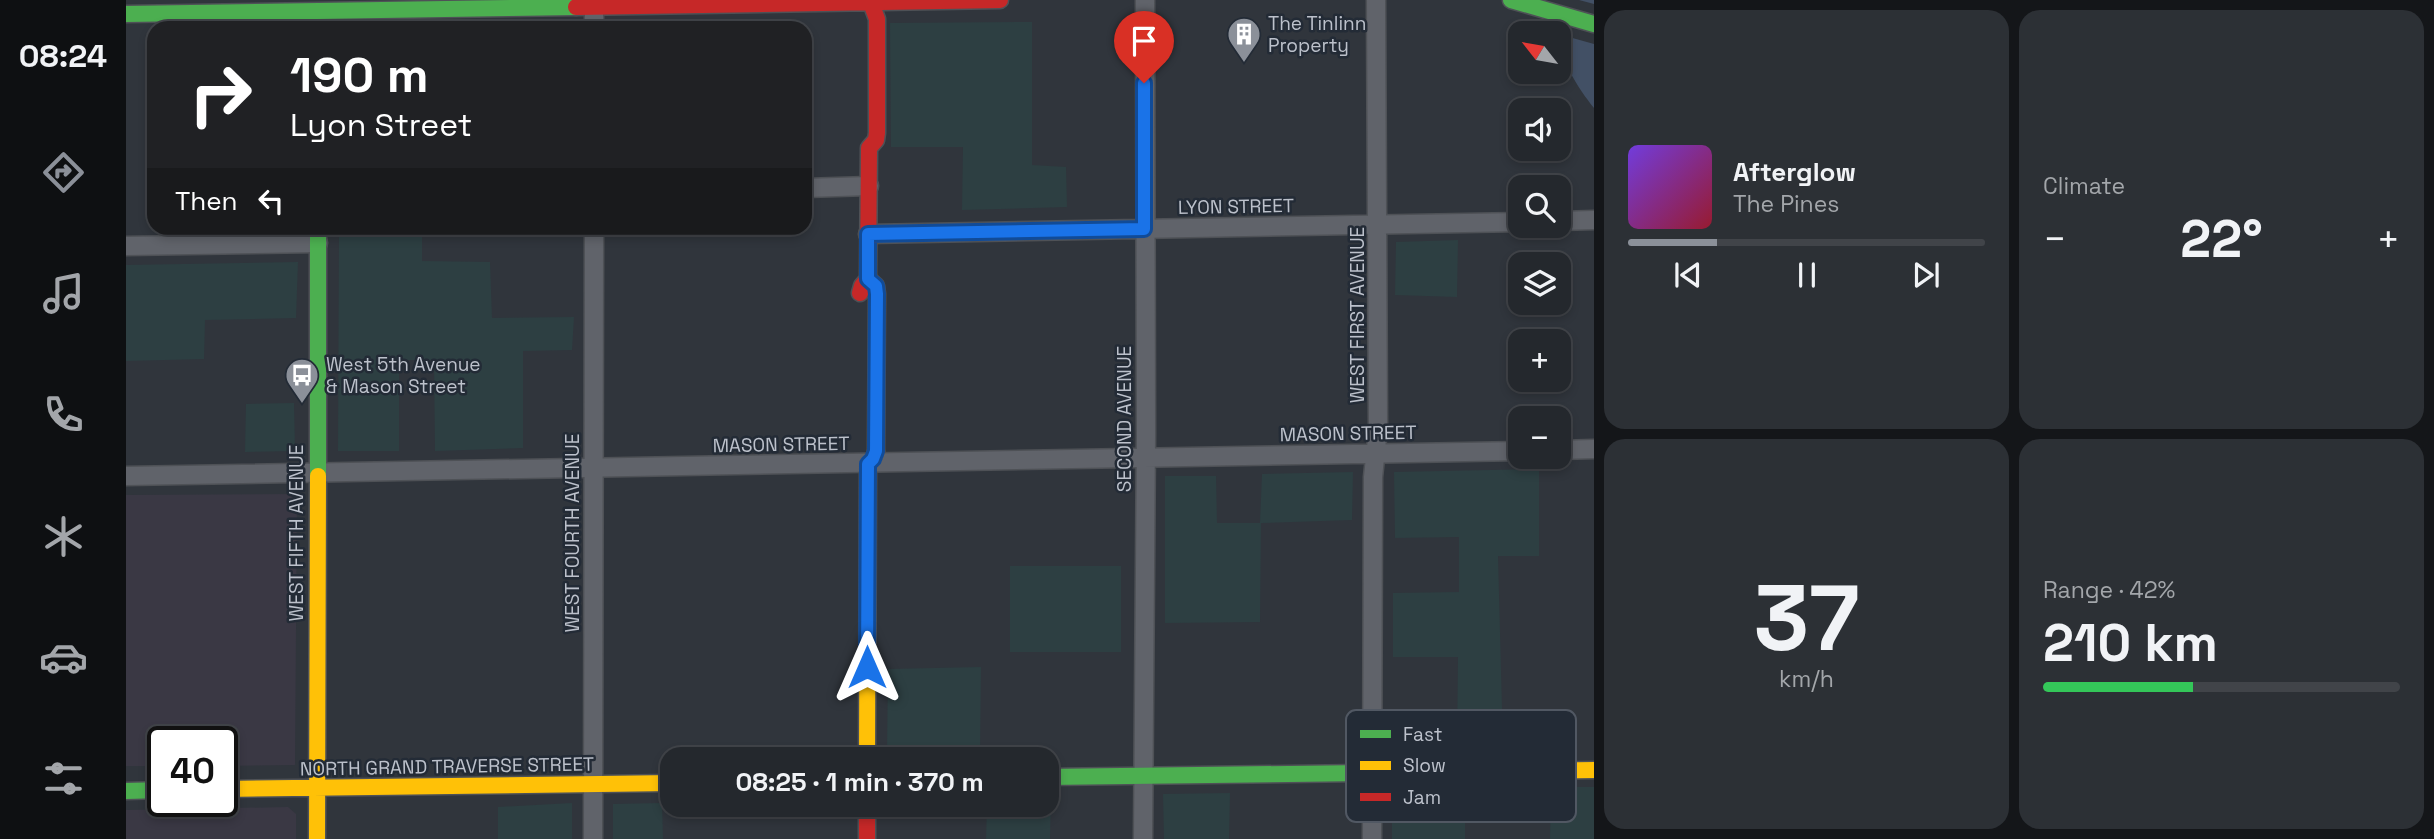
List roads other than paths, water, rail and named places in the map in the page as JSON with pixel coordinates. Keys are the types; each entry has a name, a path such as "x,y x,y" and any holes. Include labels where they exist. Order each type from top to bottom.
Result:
{"street":[{"path":"126,14 319,13 594,4 1000,0"},
{"name":"SECOND AVENUE","path":"1143,839 1145,0"},
{"name":"WEST FIRST AVENUE","path":"1372,710 1373,477 1378,429 1376,0"},
{"path":"1511,0 1594,24"},
{"path":"861,78 862,16 870,1"},
{"path":"860,307 860,291 868,279 869,148 876,140 877,121 877,15 870,1"},
{"path":"861,133 862,142 869,148"},
{"path":"812,188 869,186"},
{"path":"1571,221 1594,220"},
{"name":"LYON STREET","path":"868,234 1508,222"},
{"path":"126,246 318,235"},
{"name":"WEST FIFTH AVENUE","path":"317,839 318,235"},
{"name":"WEST FOURTH AVENUE","path":"593,839 594,235"},
{"path":"866,747 868,464 876,451 877,294 876,286 868,279"},
{"path":"860,423 860,452 868,464"},
{"path":"1571,450 1594,449"},
{"name":"MASON STREET","path":"126,476 1508,451"},
{"path":"1576,770 1594,770"},
{"path":"1059,777 1346,774"},
{"name":"NORTH GRAND TRAVERSE STREET","path":"238,789 660,783"},
{"path":"126,791 147,790"},
{"path":"867,817 867,839"}],"water":[{"path":"1539,0 1594,0 1594,108 1572,76 1572,21 1549,21"}],"place":[{"name":"The Tinlinn Property","path":"1244,64"},
{"name":"West 5th Avenue & Mason Street","path":"302,405"}]}
